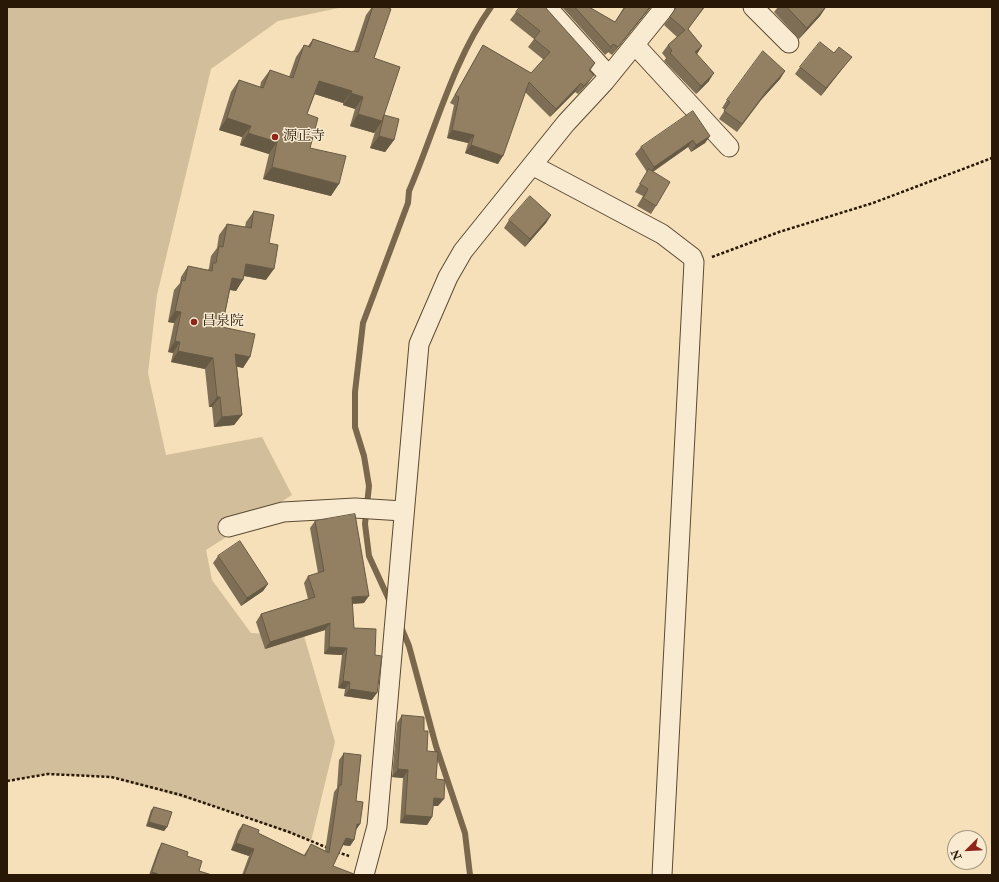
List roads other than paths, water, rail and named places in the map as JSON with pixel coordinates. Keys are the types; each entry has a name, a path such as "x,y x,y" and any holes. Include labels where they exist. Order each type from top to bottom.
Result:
{"street":[{"path":"547,7 609,76"},
{"path":"366,870 377,826 418,344 448,277 464,251 566,123 609,76 665,7"},
{"path":"753,7 789,43"},
{"path":"635,45 729,147"},
{"path":"532,165 662,234 692,257 694,262 662,875"},
{"path":"228,527 283,512 355,508 403,511"}],"waterway":[{"path":"391,604 369,556 365,524 369,486 364,456 355,427 355,392 363,323 408,203 409,191 455,73 466,50 491,7"},
{"path":"401,627 409,646 436,746 465,833 470,875"}],"place":[{"name":"源正寺","path":"275,137"},
{"name":"昌泉院","path":"194,322"}]}
